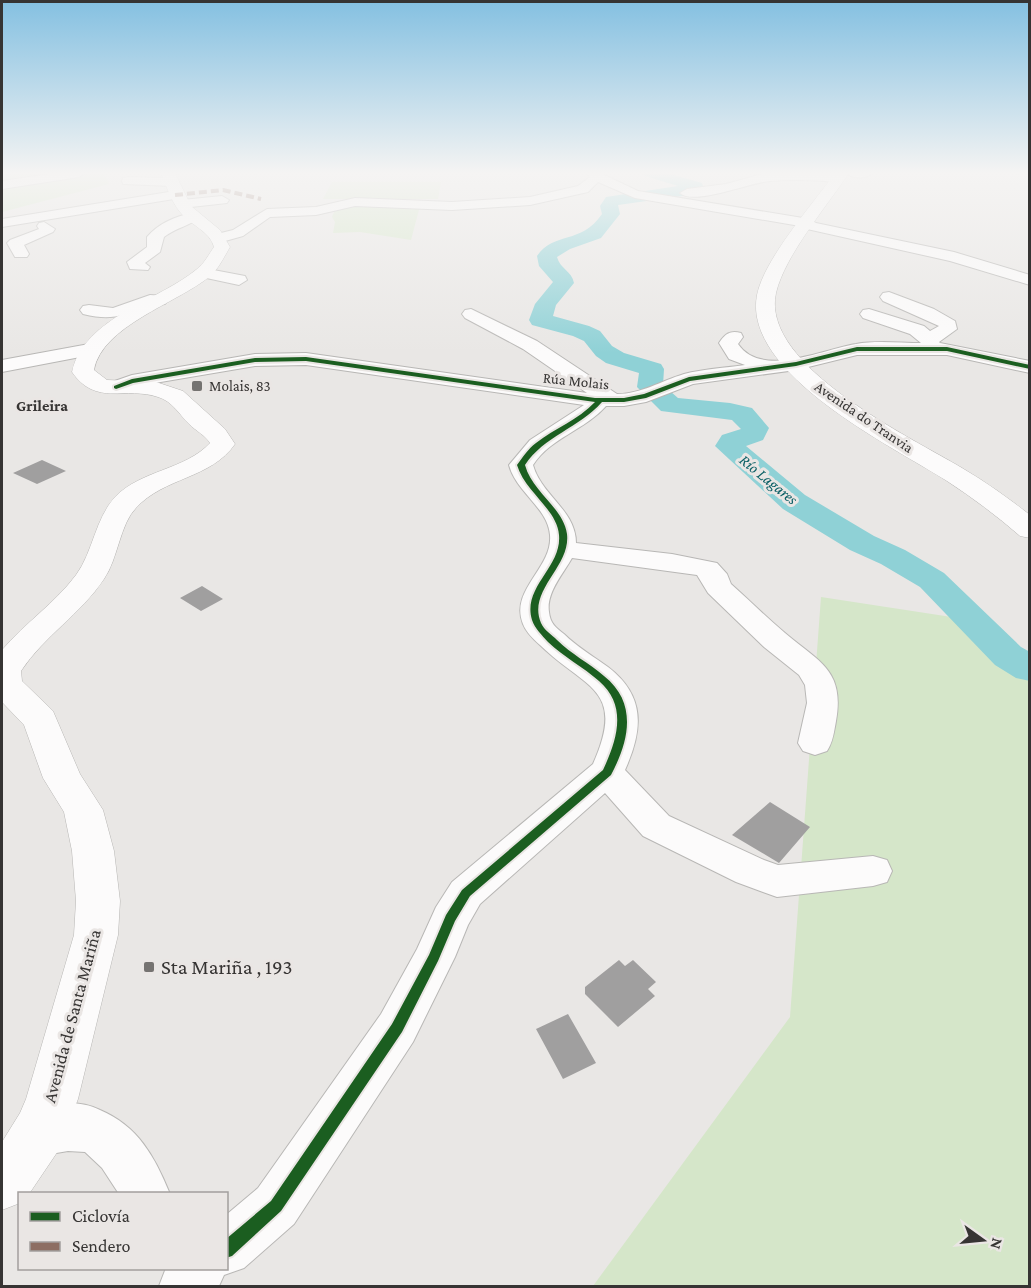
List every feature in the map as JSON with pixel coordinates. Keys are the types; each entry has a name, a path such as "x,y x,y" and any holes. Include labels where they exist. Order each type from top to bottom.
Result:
{"main road":[{"path":"89,350 106,334 203,273 222,247 213,233"},
{"name":"Avenida do Tranvia","path":"802,233 778,267 766,297 767,316 773,332 796,364 824,393 986,495 1029,530"},
{"name":"Avenida de Santa Mariña","path":"2,1183 17,1167 39,1132 52,1099 96,935 98,901 93,851 83,810 62,778 40,720 5,685 4,671 8,664 89,580 99,563 123,504 152,485 206,460 223,444 221,437 190,413 173,395 160,391 97,385 85,375 83,365 89,350"}],"street":[{"path":"18,260 15,243 38,233"},
{"path":"142,267 136,266 135,262 155,249 155,237 159,233"},
{"path":"218,238 238,233"},
{"path":"848,233 954,257 1029,280"},
{"path":"203,273 239,279"},
{"path":"869,314 917,330 924,334 931,344 948,329 949,325 931,314 918,311 889,297"},
{"path":"89,310 102,314 115,314 150,299 159,300"},
{"path":"228,1245 276,1206 397,1028 434,957 450,919 466,893 607,772 619,747 623,728 618,696 609,685 564,653 537,625 534,613 538,593 560,559 563,533 555,514 525,477 521,465 531,451 544,440 606,400 530,345 471,314"},
{"path":"734,338 728,343 733,353 770,368"},
{"name":"Rúa Molais","path":"116,387 132,381 255,360 288,359 406,372 606,400 646,396 704,376 796,364 857,349 931,344 1029,367"},
{"path":"2,366 89,350"},
{"path":"563,548 578,553 635,558 707,569 713,574 718,587 775,640 810,668 821,685 823,703 815,743"},
{"path":"607,772 656,826 750,871 777,881 873,871"},
{"path":"39,1132 77,1126 98,1133 117,1145 144,1192"}],"green space":[{"path":"367,233 413,233 411,240"},
{"path":"821,597 971,620 1029,662 1029,1286 593,1286 790,1017"}],"building":[{"path":"42,460 66,471 37,484 13,473"},
{"path":"202,586 223,599 201,611 180,598"},
{"path":"770,802 810,827 779,863 732,835"},
{"path":"619,960 625,966 633,960 656,982 648,989 655,996 618,1027 585,994 585,987"},
{"path":"568,1014 596,1063 563,1079 536,1029"}],"waterway":[{"name":"Río Lagares","path":"596,233 587,239 563,245 547,256 549,266 563,278 564,283 546,304 540,320 581,331 592,336 604,351 615,358 652,369 650,387 670,405 742,414 755,428 753,434 732,441 729,446 794,502 862,543 893,557 932,580 1008,656 1030,669"}],"cycle path":[{"path":"116,387 132,381 255,360 306,359 595,400 624,400 646,396 689,379 796,364 857,349 947,349 1030,367"},
{"path":"228,1248 276,1206 397,1028 434,957 450,919 466,893 607,772 612,762 622,729 621,706 617,696 610,686 596,674 559,647 537,623 534,611 535,600 559,557 563,546 563,534 555,515 528,482 521,465 538,445 582,417 600,400"}],"place":[{"name":"Molais, 83","path":"197,386"},
{"name":"Sta Mariña , 193","path":"149,967"}],"district":[{"name":"Grileira","path":"42,405"}]}
